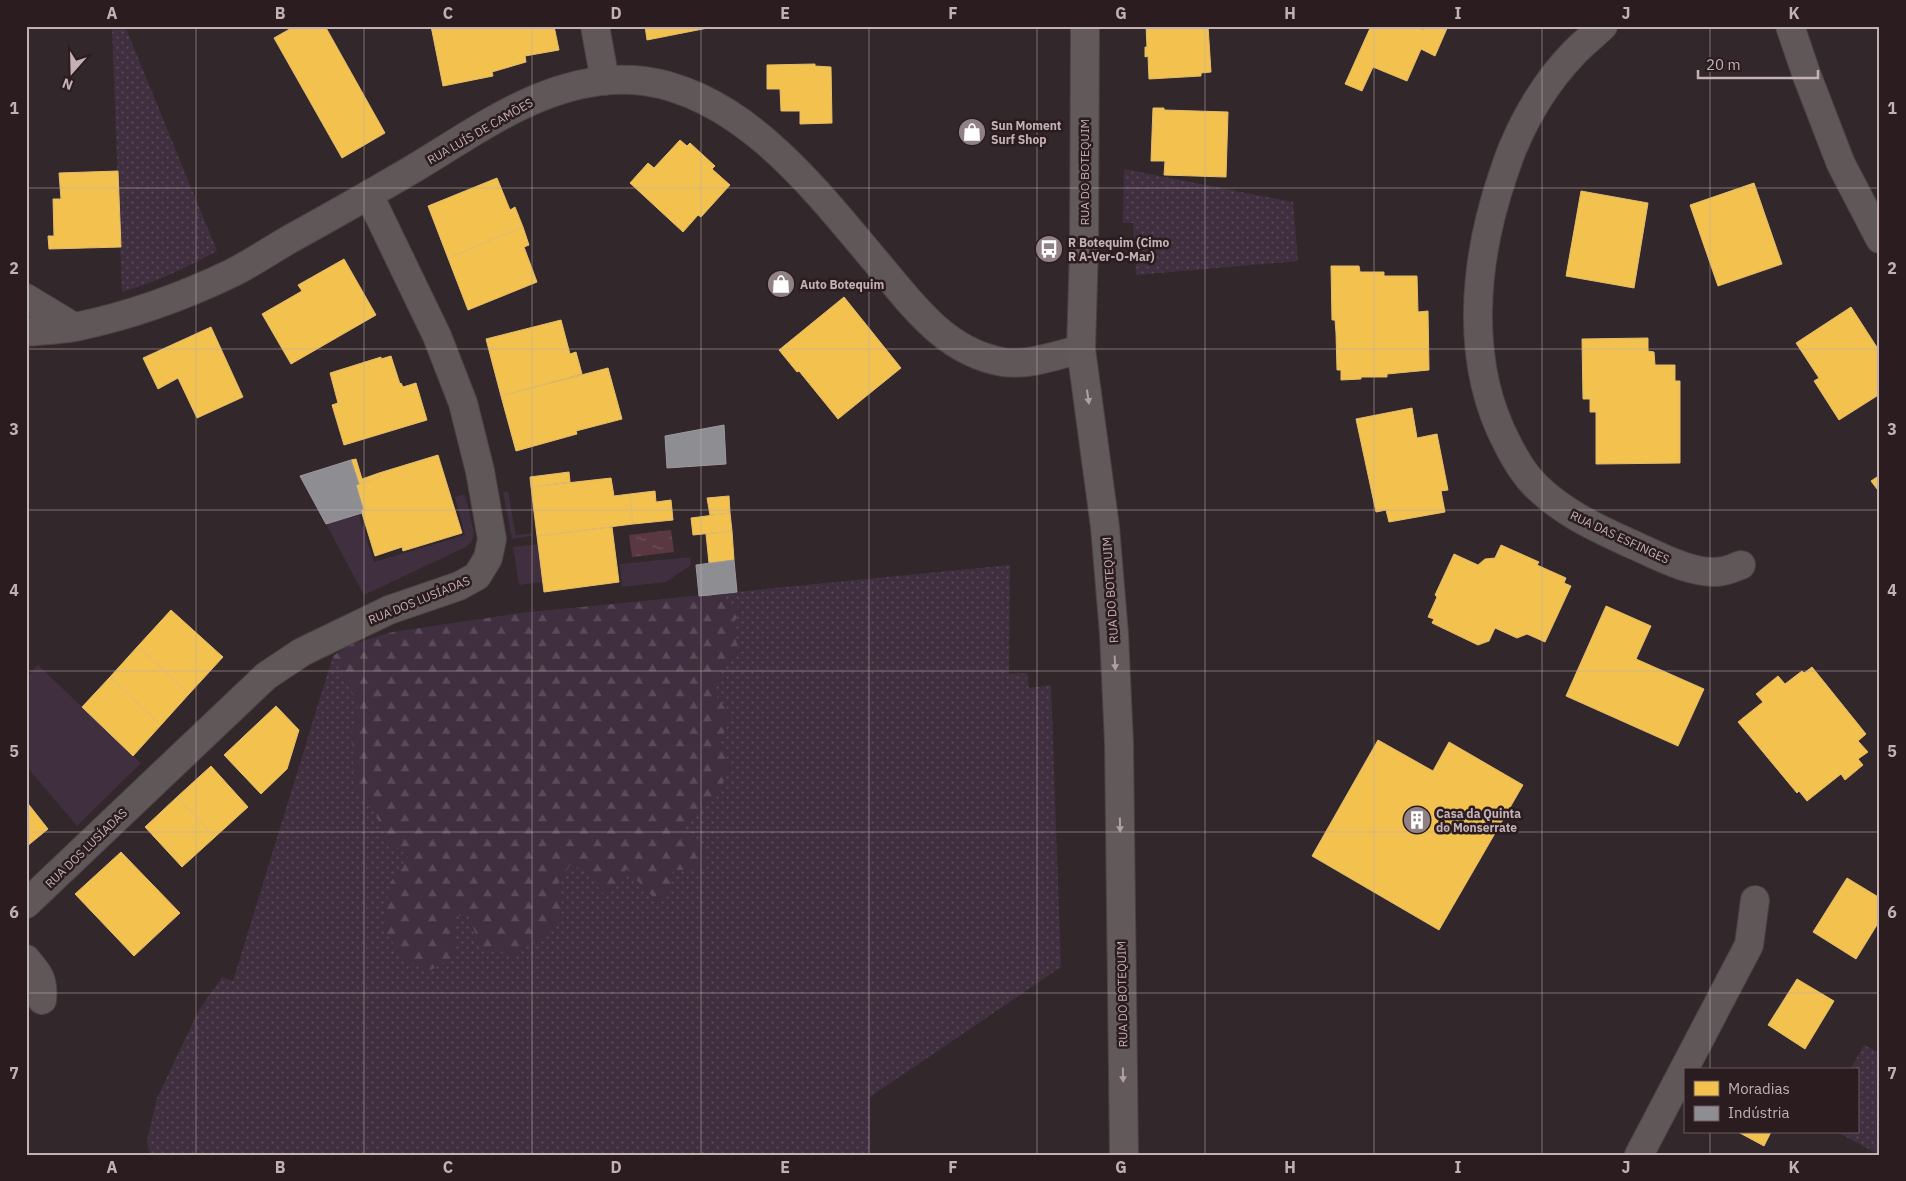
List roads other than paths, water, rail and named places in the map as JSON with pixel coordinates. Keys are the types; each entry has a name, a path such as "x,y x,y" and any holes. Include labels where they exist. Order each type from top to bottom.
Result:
{"main road":[{"name":"RUA DO BOTEQUIM","path":"1085,26 1084,247 1081,348 1106,527 1114,634 1118,742 1124,1155"}],"street":[{"path":"595,26 605,81"},
{"name":"RUA DAS ESFINGES","path":"1603,26 1572,55 1541,96 1515,143 1496,197 1483,250 1478,297 1479,341 1487,392 1499,429 1515,460 1536,486 1567,512 1601,530 1676,563 1700,570 1722,571 1741,564"},
{"path":"1772,26 1786,40 1807,76"},
{"path":"1790,26 1841,164 1880,239"},
{"name":"RUA LUÍS DE CAMÕES","path":"26,332 74,327 158,305 232,272 369,195 516,108 576,84 605,81 643,81 679,89 716,104 750,128 783,158 822,199 920,314 943,336 969,351 1004,362 1040,360 1081,348"},
{"name":"RUA DOS LUSÍADAS","path":"26,904 266,676 302,652 389,610 459,586 478,576 488,558 492,539 480,471 463,403 437,336 369,195"},
{"path":"26,298 74,327"},
{"path":"1685,1068 1749,945 1754,900"},
{"path":"26,959 39,974 43,990 42,1000"},
{"path":"1639,1155 1684,1069"}],"water":[{"path":"671,530 674,552 632,557 629,535"}],"place":[{"name":"Sun Moment Surf Shop","path":"972,132"},
{"name":"R Botequim (Cimo R A-Ver-O-Mar)","path":"1049,249"},
{"name":"Auto Botequim","path":"781,284"},
{"name":"Casa da Quinta do Monserrate","path":"1417,820"}]}
